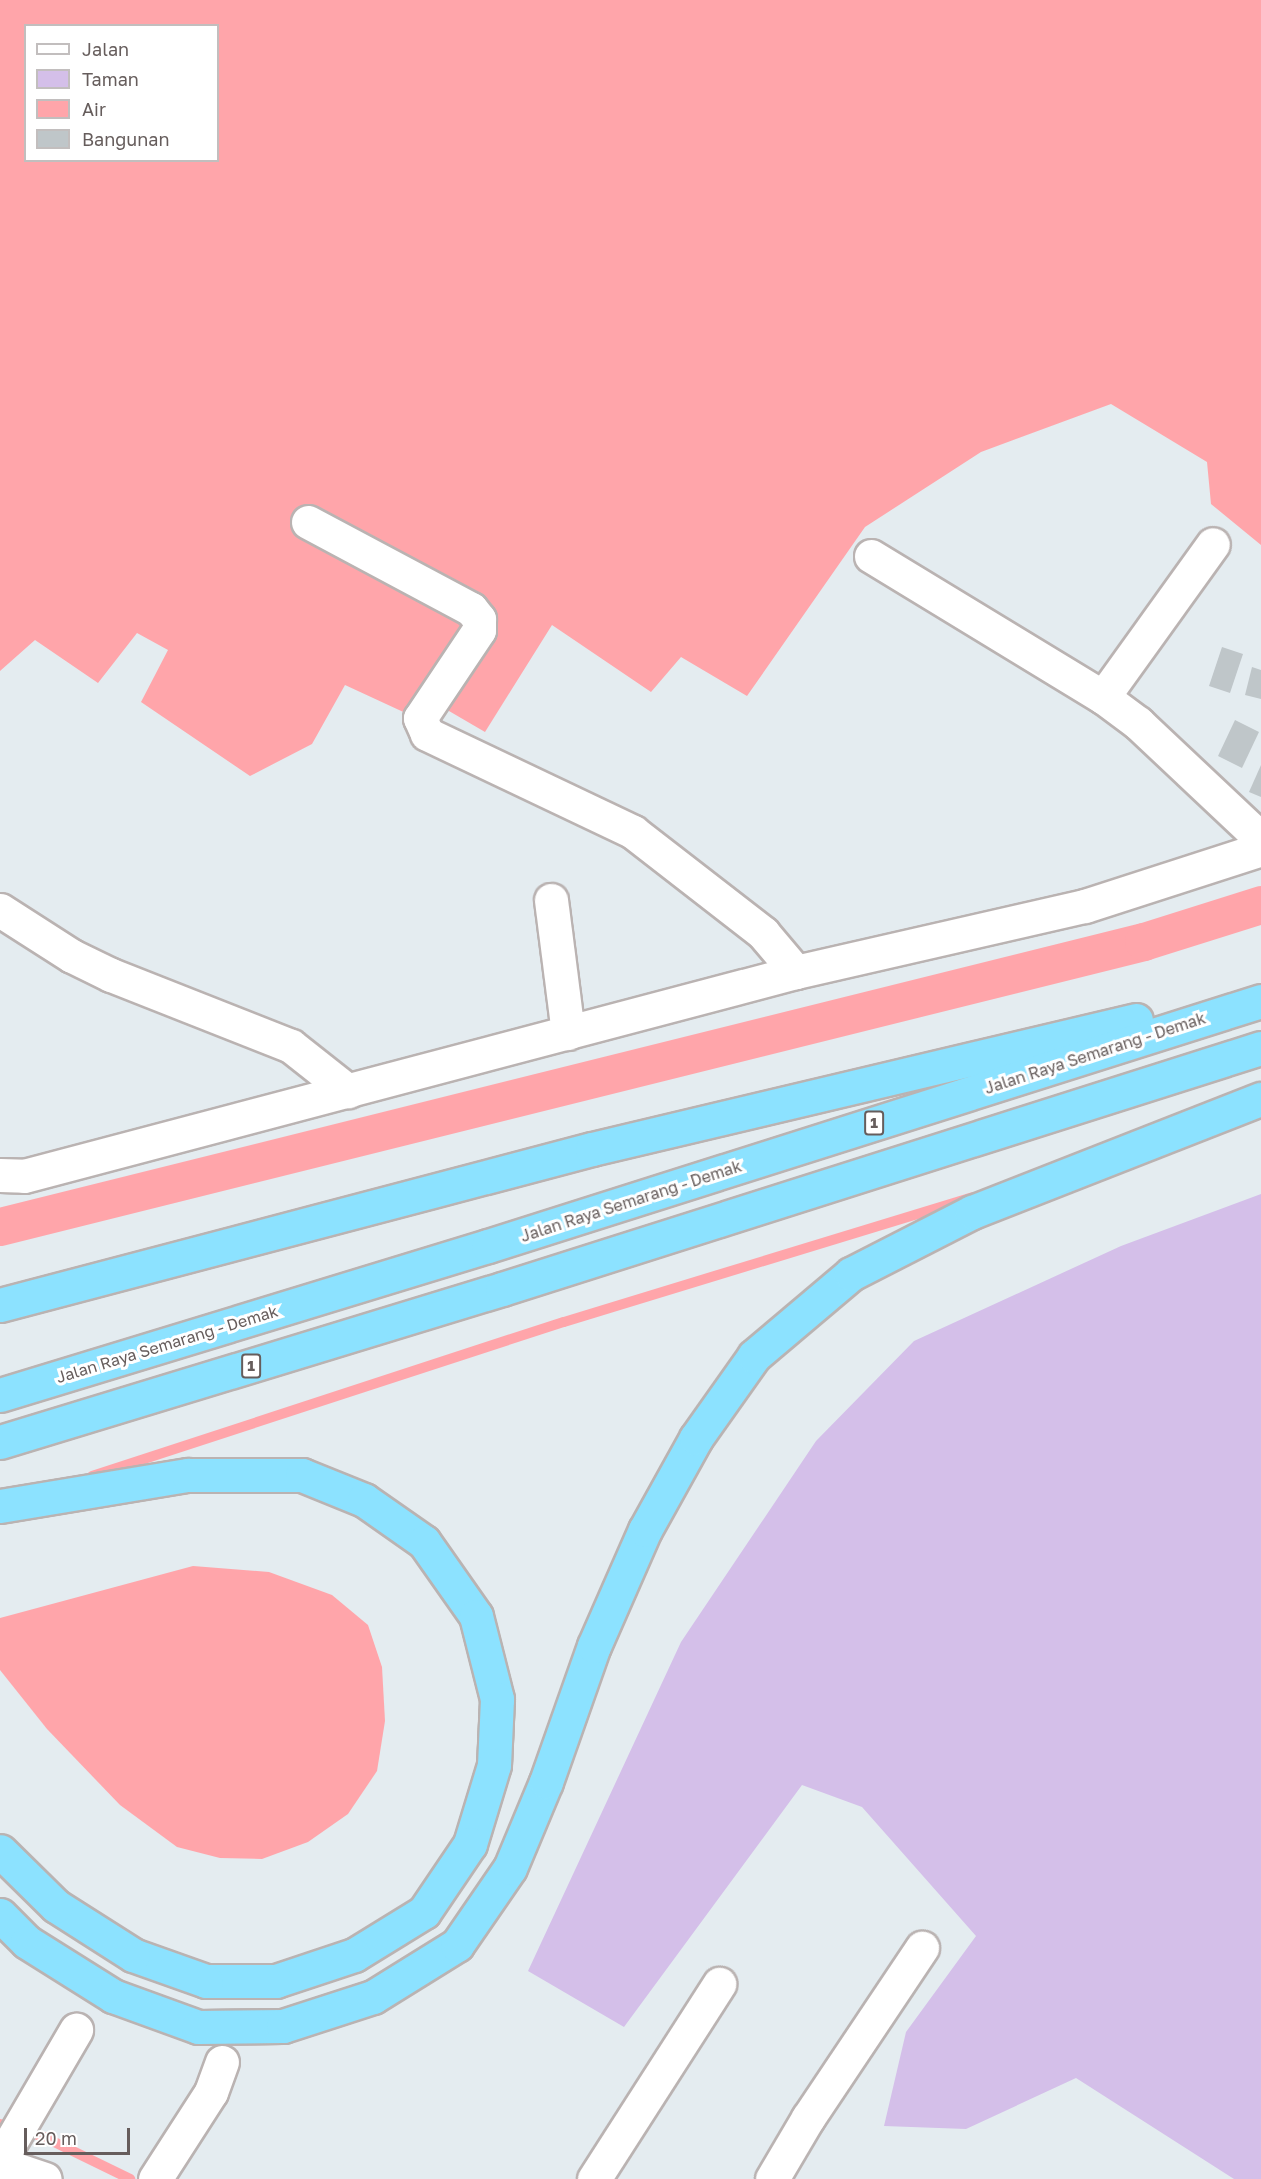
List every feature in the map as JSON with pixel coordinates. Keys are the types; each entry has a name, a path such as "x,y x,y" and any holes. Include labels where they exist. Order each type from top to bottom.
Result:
{"highway":[{"path":"0,1305 276,1230 592,1149 1261,990"},
{"name":"Jalan Raya Semarang - Demak","path":"0,1395 499,1243 1261,1000"},
{"name":"1","path":"0,1442 490,1293 1261,1048"},
{"path":"0,1915 27,1942 113,1996 198,2027 283,2026 373,1997 457,1945 510,1868 546,1782 594,1646 645,1530 696,1438 754,1356 851,1274 972,1212 1261,1099"},
{"path":"0,1506 188,1475 302,1475 364,1500 424,1542 476,1616 497,1699 495,1765 470,1844 424,1912 354,1955 276,1981 206,1981 134,1955 56,1906 0,1851"}],"street":[{"path":"308,522 471,609 479,619 479,630 420,718 427,734 633,832 763,933 796,972"},
{"path":"1103,697 1213,544"},
{"path":"871,556 1103,697 1138,723 1261,839"},
{"path":"0,1175 24,1176 796,972 1085,906 1261,849"},
{"path":"551,900 568,1033"},
{"path":"0,910 72,956 111,975 291,1046 348,1091"},
{"path":"772,2179 808,2118 922,1948"},
{"path":"594,2179 719,1984"},
{"path":"45,2179 9,2146 76,2030"},
{"path":"155,2178 211,2092 222,2062"}],"green space":[{"path":"1261,1194 1261,2179 1234,2179 1076,2078 966,2129 884,2126 906,2032 976,1936 862,1807 802,1785 624,2027 528,1971 681,1642 816,1441 914,1341 1121,1246"}],"water":[{"path":"0,0 1261,0 1261,545 1211,504 1207,462 1111,404 981,452 865,527 747,696 681,657 651,692 552,625 485,732 425,697 412,716 345,685 312,744 250,776 141,702 168,650 137,633 98,683 35,640 0,671"},
{"path":"193,1566 269,1572 332,1595 368,1625 382,1667 385,1721 377,1771 348,1814 308,1842 262,1859 220,1858 177,1847 120,1805 47,1729 0,1670 0,1618"}],"building":[{"path":"1222,647 1243,654 1230,693 1209,686"},
{"path":"1252,667 1261,670 1261,699 1245,695"},
{"path":"1235,720 1259,732 1242,768 1218,756"},
{"path":"1261,765 1261,797 1249,792"}],"waterway":[{"path":"0,1227 1144,942 1261,905"},
{"path":"92,1476 564,1322 972,1197"},
{"path":"0,2124 44,2137 130,2179"}]}
